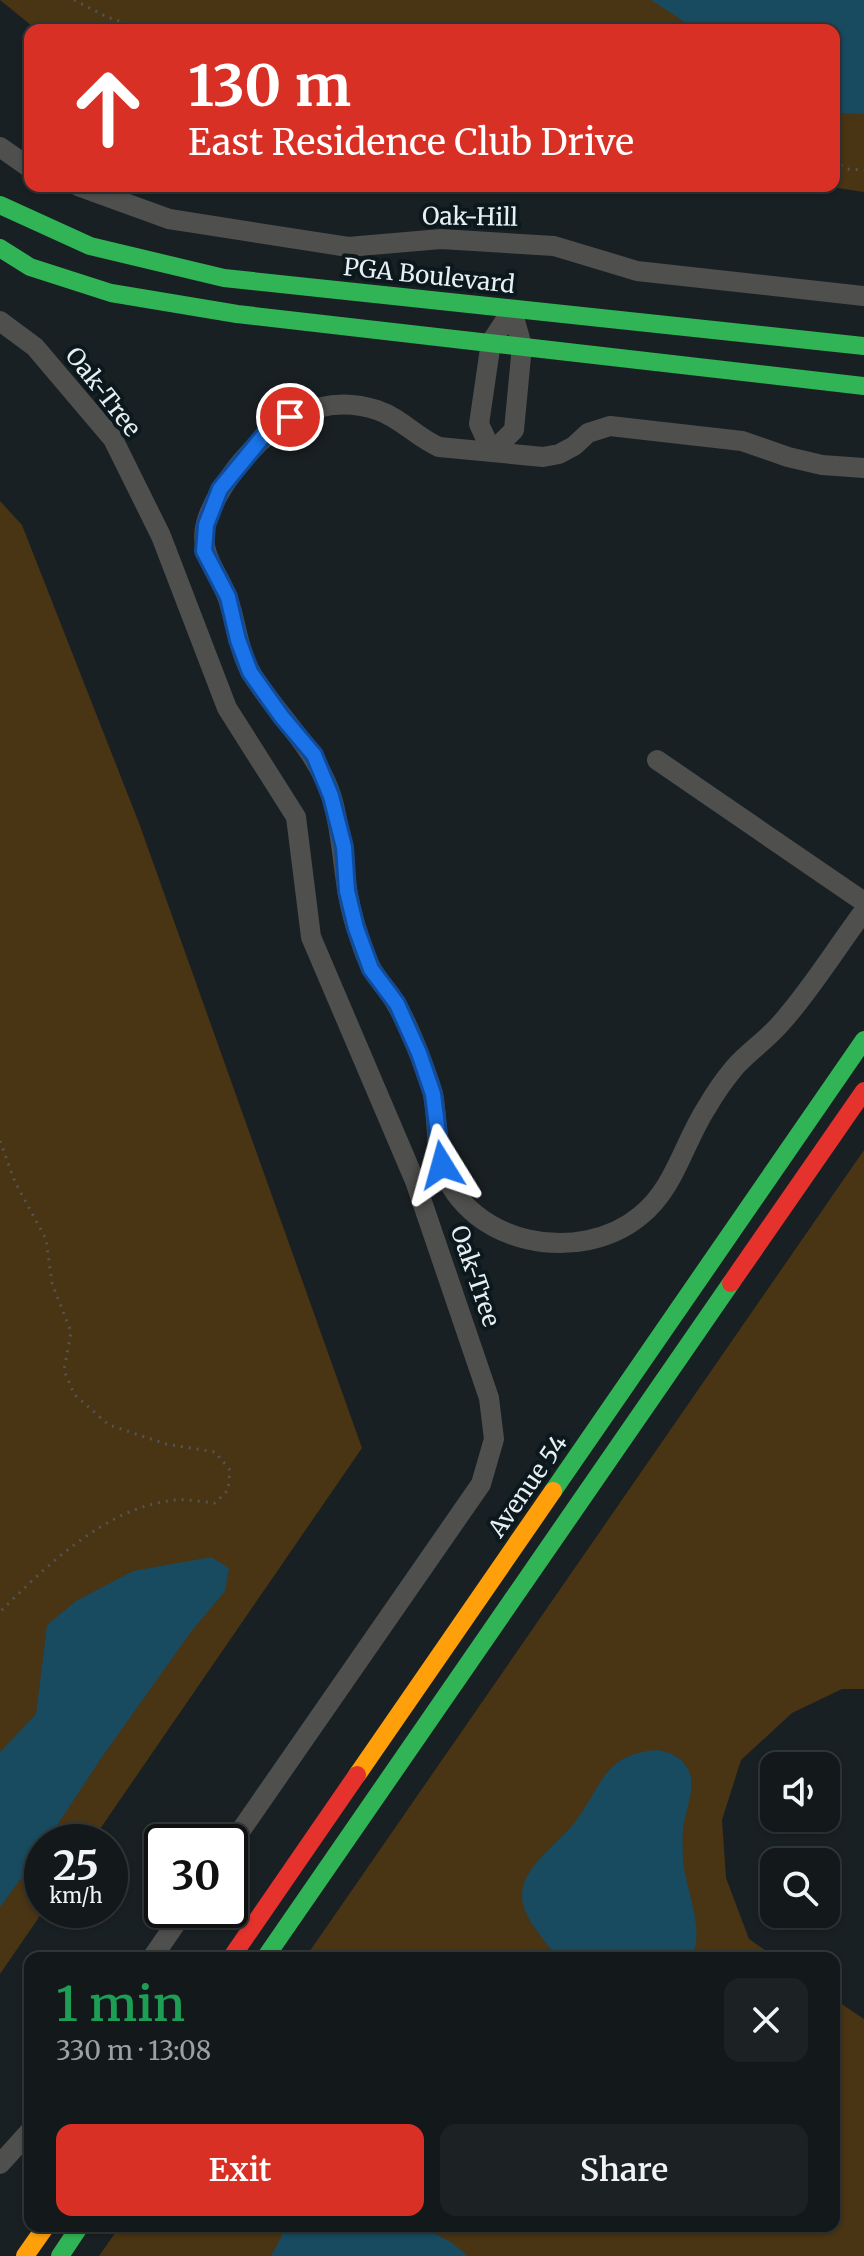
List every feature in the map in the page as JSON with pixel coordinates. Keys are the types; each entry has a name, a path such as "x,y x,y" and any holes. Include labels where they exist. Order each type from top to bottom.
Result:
{"street":[{"path":"0,147 24,164"},
{"name":"Oak-Hill","path":"95,192 169,219 348,247 441,239 554,246 637,271 864,296"},
{"name":"PGA Boulevard","path":"0,205 90,246 224,278 864,346"},
{"path":"0,248 30,267 111,293 237,314 864,386"},
{"path":"492,452 479,424 491,342 512,310"},
{"path":"492,452 514,430 522,346 512,310"},
{"name":"Oak-Tree","path":"0,321 35,347 113,439 161,536 227,708 296,817 311,937 415,1181 489,1398 494,1439 481,1484 245,1824"},
{"path":"864,468 822,465 742,441 610,426 588,433 559,454 543,457 439,447 425,441 399,419 374,409 344,404 319,407 290,417 265,434 241,462 220,489 206,525 204,551 228,597 238,640 250,672 314,755 331,796 344,847 347,891 356,928 371,969 397,1004 419,1053 433,1094 442,1165 455,1193 478,1218 506,1233 541,1242 579,1243 610,1234 638,1218 665,1192 706,1108 736,1066 782,1022 864,911"},
{"path":"657,760 864,902"},
{"name":"Avenue 54","path":"235,1952 864,1040"},
{"path":"269,1952 864,1091"},
{"path":"156,1952 173,1928"},
{"path":"0,2164 24,2138"},
{"path":"25,2256 42,2232"},
{"path":"60,2256 76,2232"}],"path":[{"path":"74,0 129,24"},
{"path":"840,165 847,169 864,170"},
{"path":"0,1141 15,1182 46,1239 52,1283 71,1332 64,1370 74,1394 109,1425 166,1444 215,1452 230,1470 228,1490 215,1503 177,1500 146,1506 93,1531 37,1575 0,1612"}],"shaded area":[{"path":"0,0 864,0 864,192 840,188 840,24 30,24"},
{"path":"0,501 22,525 139,823 362,1448 103,1824 24,1824 24,1928 32,1928 0,1974"},
{"path":"864,1150 864,1689 842,1689 792,1713 741,1760 722,1820 726,1878 749,1939 767,1952 309,1952"},
{"path":"840,2003 864,2019 864,2256 99,2256 116,2232 840,2232"}],"water":[{"path":"651,0 864,0 864,114 840,113 840,24 688,24"},
{"path":"211,1557 229,1568 225,1591 190,1633 58,1824 24,1824 24,1874 0,1907 0,1752 36,1714 47,1625 76,1601 133,1571"},
{"path":"657,1750 673,1755 681,1760 690,1774 691,1794 684,1822 683,1860 696,1921 694,1952 555,1952 525,1911 522,1896 524,1882 541,1858 575,1822 606,1774 625,1758"},
{"path":"284,2232 432,2232 468,2256 271,2256"}],"traffic: fast":[{"path":"0,205 90,246 224,278 864,346"},
{"path":"0,248 30,267 111,293 237,314 864,386"},
{"path":"553,1491 864,1040"},
{"path":"269,1952 731,1283"},
{"path":"60,2256 76,2232"}],"traffic: slow":[{"path":"357,1775 553,1491"},
{"path":"25,2256 42,2232"}],"traffic: jam":[{"path":"731,1283 864,1091"},
{"path":"235,1952 357,1775"}],"route":[{"path":"290,417 265,434 220,489 206,525 204,551 228,597 238,640 250,672 314,755 331,796 344,847 347,891 356,928 371,969 397,1004 419,1053 433,1094 442,1165"}]}
